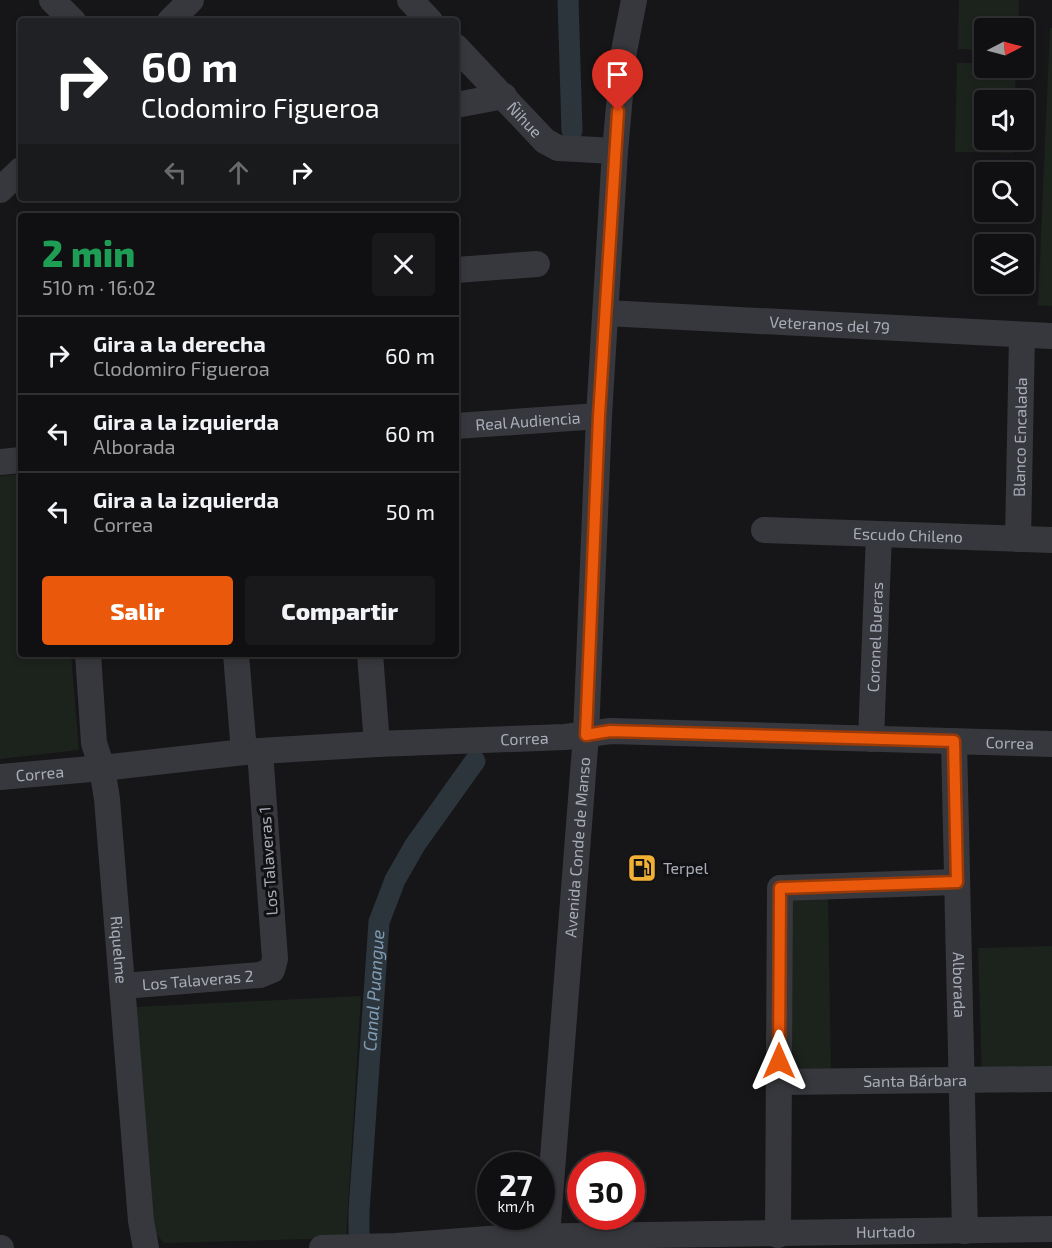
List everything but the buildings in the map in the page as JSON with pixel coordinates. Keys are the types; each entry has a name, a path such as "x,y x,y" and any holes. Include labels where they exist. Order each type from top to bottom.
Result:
{"street":[{"path":"52,0 70,18"},
{"path":"173,18 191,0"},
{"path":"410,0 427,18"},
{"name":"Avenida Conde de Manso","path":"616,0 624,51"},
{"name":"Avenida Conde de Manso","path":"546,1243 586,735 599,416 615,151 624,51 634,0"},
{"name":"Ñihue","path":"459,50 545,141 558,148 615,151"},
{"path":"459,104 504,96"},
{"path":"459,270 537,264"},
{"name":"Veteranos del 79","path":"606,313 1052,336"},
{"name":"Blanco Encalada","path":"1018,539 1022,335"},
{"name":"Real Audiencia","path":"459,426 599,416"},
{"path":"0,462 18,460"},
{"name":"Escudo Chileno","path":"764,530 1052,540"},
{"name":"Coronel Bueras","path":"871,739 879,534"},
{"name":"Riquelme","path":"88,657 94,744 102,768 107,799 141,1221 146,1248"},
{"name":"Los Talaveras 1","path":"236,657 252,751 275,959 272,970"},
{"path":"370,657 377,744"},
{"name":"Correa","path":"0,777 252,751 586,735 610,731 1052,744"},
{"name":"Alborada","path":"954,741 965,1231"},
{"path":"778,1234 780,888 957,882"},
{"name":"Los Talaveras 2","path":"123,986 260,975 272,970"},
{"name":"Santa Bárbara","path":"779,1083 1052,1079"},
{"name":"Hurtado","path":"322,1248 396,1246 515,1237 546,1243 778,1234 1052,1229"}],"shaded area":[{"path":"959,0 1019,0 1018,18 974,18 974,50 958,49"},
{"path":"1050,28 1052,28 1052,306 1038,305"},
{"path":"957,63 974,63 974,78 1016,78 1015,90 974,90 974,150 1014,150 1014,153 955,152"},
{"path":"18,474 18,657 71,657 79,750 0,759 0,476"},
{"path":"828,899 831,1072 789,1071 785,900"},
{"path":"1052,946 1052,1075 982,1076 978,948"},
{"path":"361,996 346,1238 164,1243 152,1229 135,1007"}],"waterway":[{"name":"Canal Puangue","path":"568,0 572,131"},
{"name":"Canal Puangue","path":"359,1248 359,1211 379,922 395,880 415,845 475,761"}],"place":[{"name":"Terpel","path":"642,868"}],"route":[{"path":"618,111 599,416 586,735 610,731 954,741 957,882 780,888 779,1061"}]}
